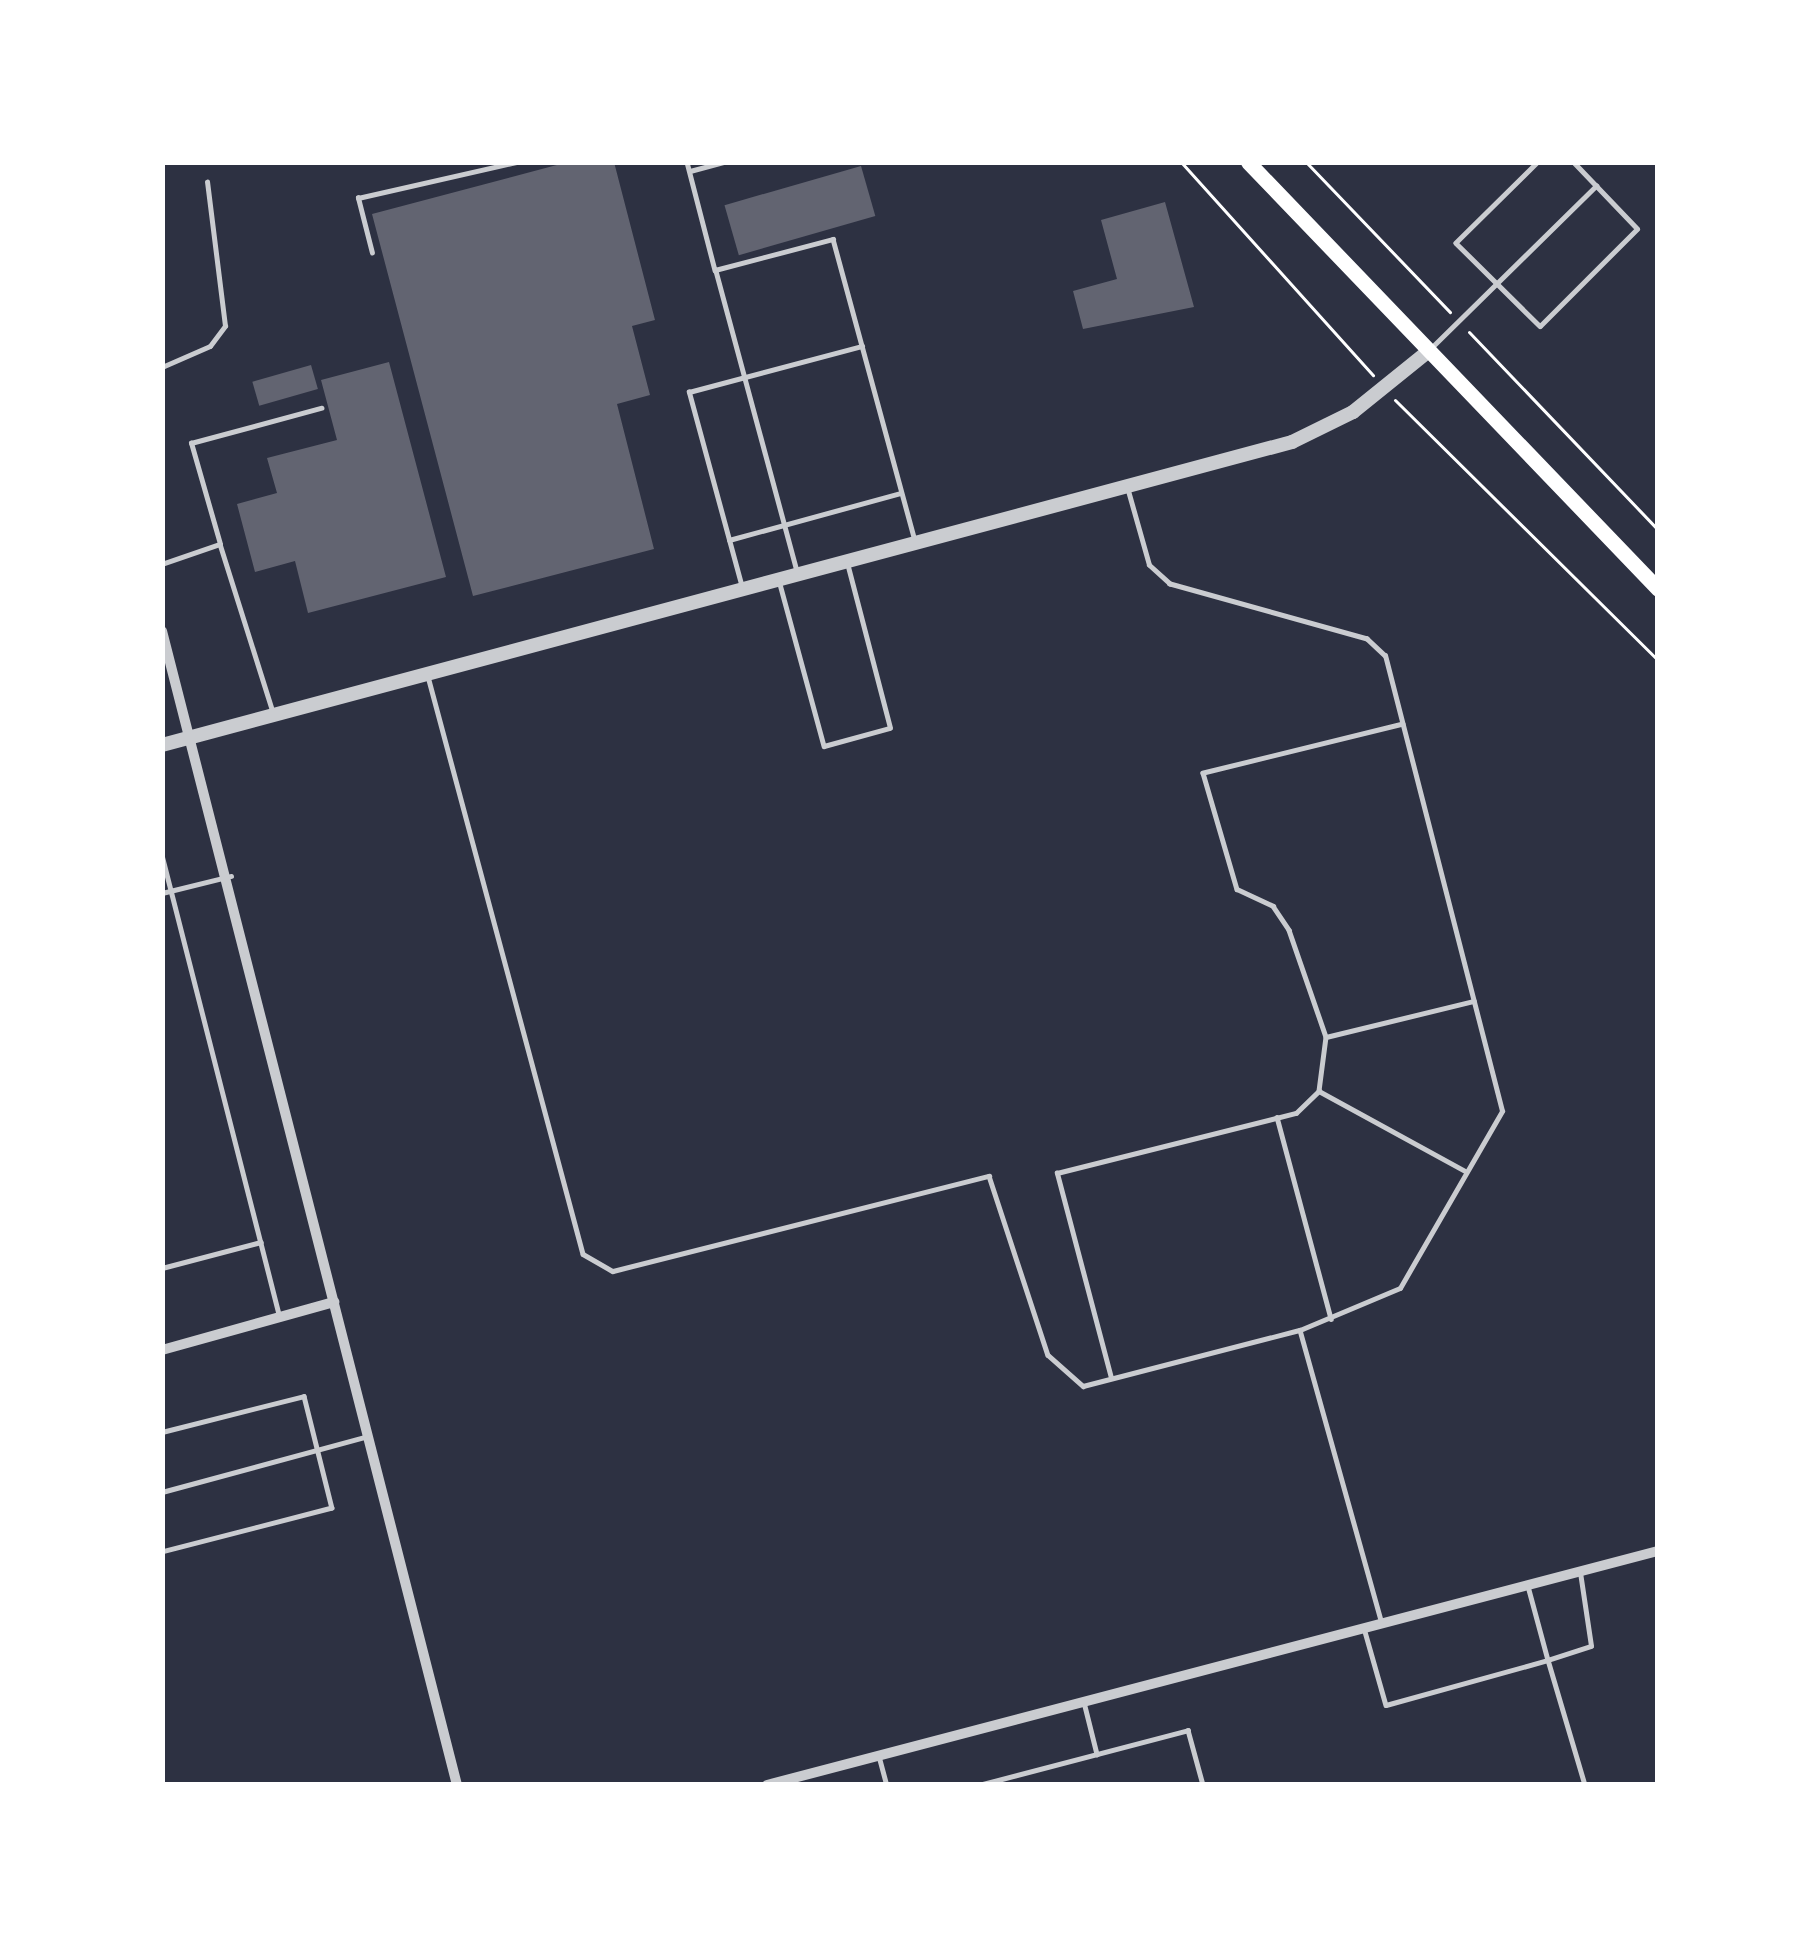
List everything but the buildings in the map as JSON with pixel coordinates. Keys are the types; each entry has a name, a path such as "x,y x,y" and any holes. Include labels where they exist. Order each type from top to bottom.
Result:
{"main road":[{"path":"1248,162 1426,353 1658,589"}],"street":[{"path":"162,745 1292,442 1383,389 1426,353"},
{"path":"162,631 231,875 365,1437 457,1785"},
{"path":"162,1350 334,1302"},
{"path":"767,1785 1658,1551"}],"lane":[{"path":"372,253 358,198 517,162"},
{"path":"687,162 797,575"},
{"path":"689,171 724,162"},
{"path":"1538,162 1456,242 1540,326 1637,229 1574,162"},
{"path":"162,367 210,346 225,326 207,182"},
{"path":"1426,353 1596,187"},
{"path":"715,269 833,239 915,543"},
{"path":"742,589 689,392 862,346"},
{"path":"274,714 191,443 321,408"},
{"path":"428,674 583,1254 613,1270 989,1176 1048,1354 1083,1386 1300,1330 1400,1288 1502,1111 1385,656 1367,639 1170,584 1149,565 1126,488"},
{"path":"729,540 902,493"},
{"path":"162,564 220,544"},
{"path":"778,580 824,746 890,728 846,562"},
{"path":"1319,1091 1326,1037 1289,930 1273,906 1237,889 1203,773 1402,724"},
{"path":"162,856 280,1317"},
{"path":"162,893 231,875"},
{"path":"1326,1037 1474,1001"},
{"path":"1111,1378 1057,1173 1277,1117 1319,1091"},
{"path":"1319,1091 1467,1172"},
{"path":"1277,1117 1331,1319"},
{"path":"162,1268 261,1242"},
{"path":"1300,1330 1382,1624"},
{"path":"162,1432 304,1396 332,1508 162,1552"},
{"path":"162,1492 365,1437"},
{"path":"1364,1628 1386,1705 1591,1646 1580,1572"},
{"path":"1528,1586 1585,1785"},
{"path":"1084,1702 1097,1754"},
{"path":"979,1785 1188,1730 1203,1785"},
{"path":"879,1756 886,1785"}],"path":[{"path":"1181,162 1383,389 1658,660"},
{"path":"1306,162 1658,530"}]}
